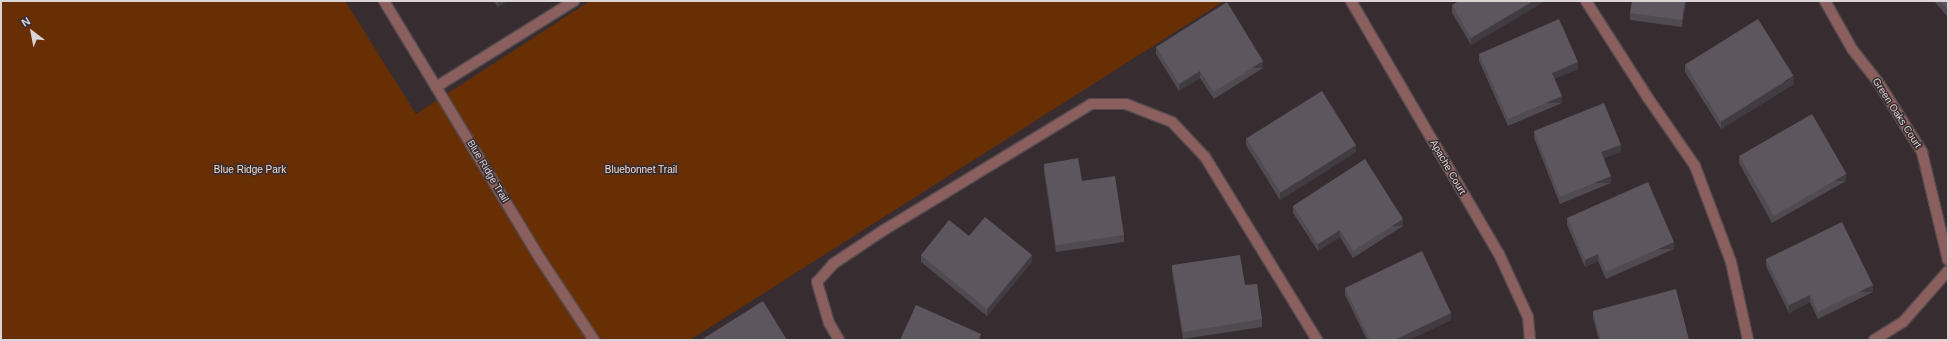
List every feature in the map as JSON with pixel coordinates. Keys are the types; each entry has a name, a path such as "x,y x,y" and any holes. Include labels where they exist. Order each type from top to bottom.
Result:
{"street":[{"name":"Blue Ridge Trail","path":"384,1 541,260 594,340"},
{"path":"436,87 574,1"},
{"name":"Apache Court","path":"1351,1 1499,254 1528,317 1530,340"},
{"path":"1586,1 1648,98 1695,166 1731,262 1748,340"},
{"name":"Green Oaks Court","path":"1825,1 1852,49 1878,82 1922,152 1948,260"},
{"path":"839,340 829,323 817,282 833,264 884,230 1091,104 1126,104 1172,122 1205,157 1317,340"},
{"path":"1874,340 1903,322 1948,271"}],"green space":[{"name":"Bluebonnet Trail","path":"1,1 345,1 416,114 590,1 1224,1 690,340 1,340"}],"building":[{"path":"1459,1 1533,1 1471,38 1452,5"},
{"path":"1632,1 1685,1 1682,20 1630,13"},
{"path":"1940,1 1948,1 1948,10"},
{"path":"1227,2 1263,61 1214,92 1200,71 1179,84 1156,47"},
{"path":"1559,19 1578,62 1552,73 1562,96 1508,119 1479,54"},
{"path":"1758,19 1794,76 1721,121 1685,65"},
{"path":"1322,91 1356,145 1280,192 1247,138"},
{"path":"1604,103 1621,145 1601,152 1611,176 1560,197 1534,131"},
{"path":"1812,114 1846,174 1774,216 1739,156"},
{"path":"1078,158 1082,181 1115,176 1124,235 1056,245 1044,164"},
{"path":"1365,159 1403,219 1353,251 1340,230 1318,244 1293,206"},
{"path":"1648,182 1674,242 1606,272 1598,254 1585,260 1567,218"},
{"path":"985,217 1032,255 987,309 921,255 949,220 969,236"},
{"path":"1842,222 1873,285 1818,312 1810,295 1789,305 1766,259"},
{"path":"1422,251 1451,313 1394,340 1370,340 1345,288"},
{"path":"1240,255 1245,285 1257,284 1262,319 1183,332 1172,265"},
{"path":"1676,289 1689,340 1601,340 1593,311"},
{"path":"763,301 787,340 701,340"},
{"path":"916,305 981,334 978,340 900,340"}],"park label":[{"name":"Blue Ridge Park","path":"250,170"}]}
